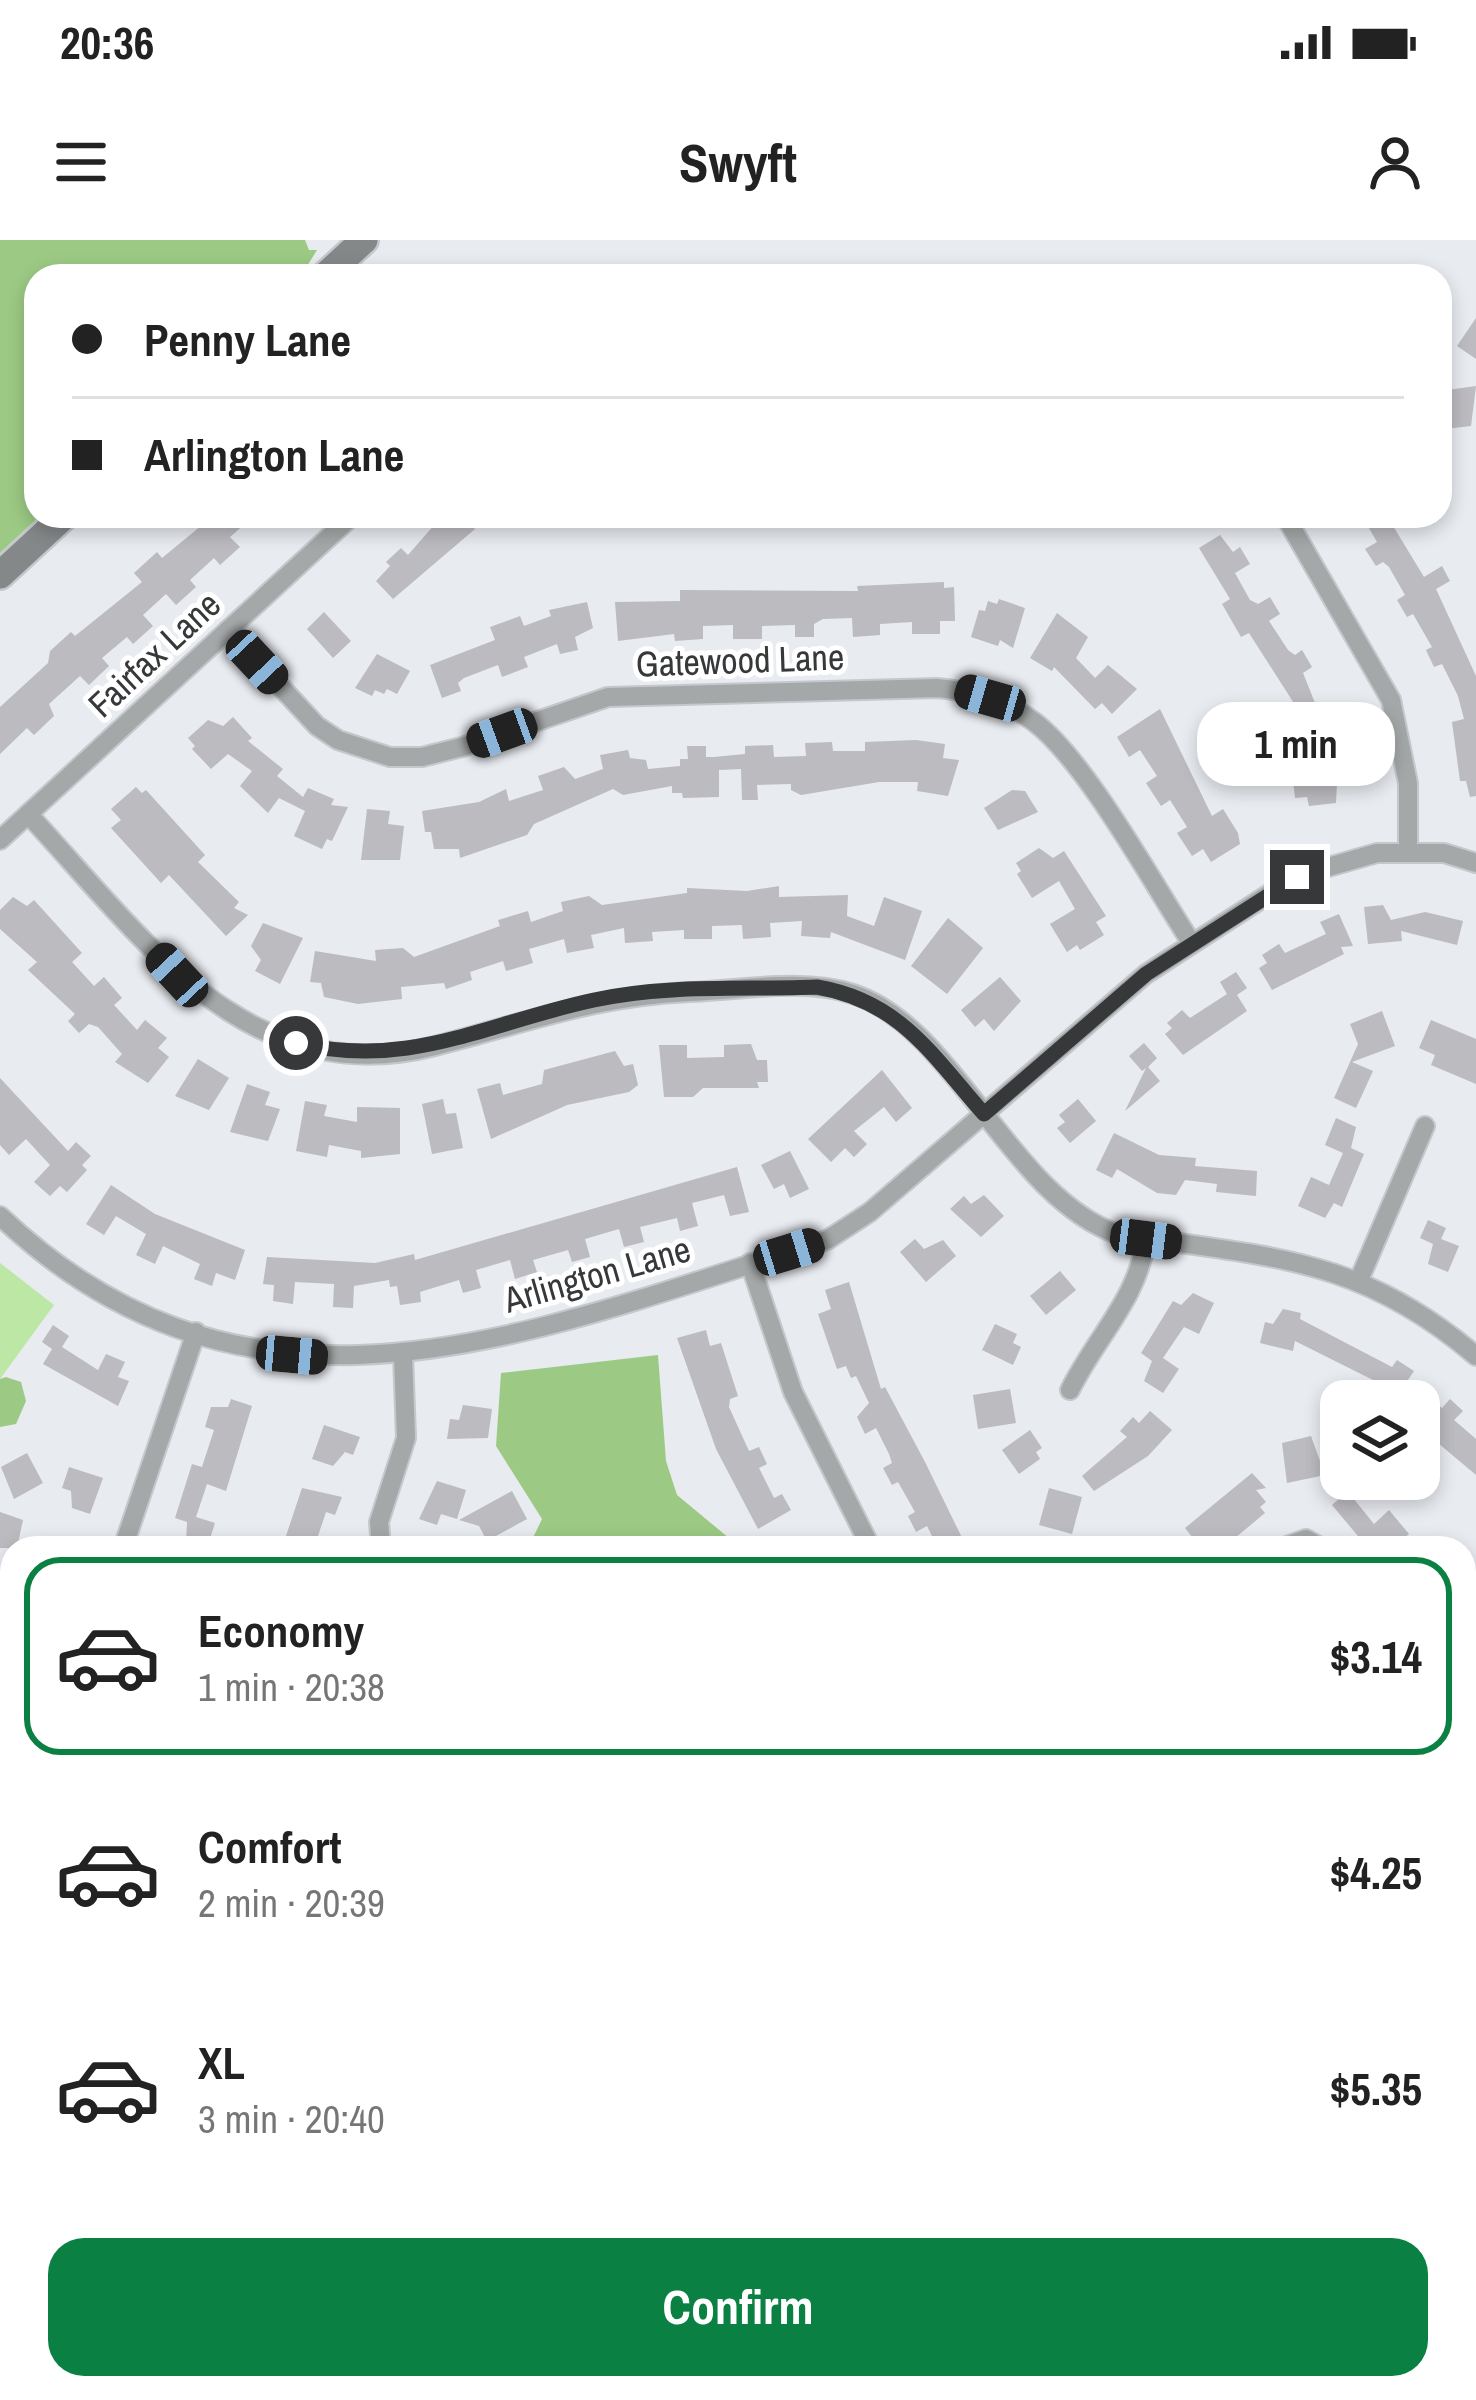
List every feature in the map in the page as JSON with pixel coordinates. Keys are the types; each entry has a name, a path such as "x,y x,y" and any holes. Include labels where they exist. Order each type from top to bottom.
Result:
{"main road":[{"path":"339,264 364,240"},
{"path":"0,574 51,528"}],"street":[{"name":"Fairfax Lane","path":"0,840 339,528"},
{"path":"1292,528 1391,700 1408,783 1408,853"},
{"name":"Gatewood Lane","path":"228,630 317,726 338,740 390,757 422,757 462,747 608,697 937,688 990,698 1033,721 1065,752 1192,942"},
{"path":"28,814 198,994 256,1029 296,1043 378,1054 430,1048 594,1000 817,987 850,993 898,1017 1071,1210 1093,1226 1146,1239 1275,1255 1359,1280 1416,1310 1476,1356"},
{"name":"Arlington Lane","path":"0,1216 59,1266 150,1316 196,1331 292,1355 404,1355 483,1342 827,1240 870,1212 1192,942 1297,877 1340,861 1408,853 1444,853 1476,862"},
{"path":"1359,1280 1425,1126"},
{"path":"1070,1390 1095,1340 1119,1316 1142,1268 1146,1239"},
{"path":"750,1264 793,1392 865,1536"},
{"path":"128,1536 196,1331"},
{"path":"380,1536 379,1522 406,1438 404,1355"},
{"path":"584,2400 612,2400"}],"green space":[{"path":"0,240 305,240 309,250 317,250 308,264 24,264 27,528 0,553"},
{"path":"0,1263 54,1305 0,1379"},
{"path":"658,1355 666,1461 677,1495 727,1536 534,1536 542,1519 496,1446 501,1373"},
{"path":"0,1379 21,1382 26,1401 16,1424 0,1427"}],"building":[{"path":"1476,318 1476,359 1457,346"},
{"path":"1476,386 1471,426 1452,428 1452,389"},
{"path":"198,528 240,528 230,537 240,547 220,565 214,558 190,580 196,587 176,605 166,594 143,615 153,626 133,644 127,637 102,658 109,666 89,685 80,676 49,704 54,716 34,735 27,728 0,754 0,707 48,663 50,651 71,632 75,636 142,582 134,573 157,552 162,558"},
{"path":"432,528 475,529 393,599 376,581 401,548 408,555"},
{"path":"1369,528 1394,528 1424,577 1442,566 1450,581 1436,589 1476,676 1476,796 1470,797 1466,781 1460,781 1452,722 1464,719 1458,696 1442,664 1434,667 1426,650 1432,647 1413,614 1407,617 1397,600 1405,595 1389,567 1383,562 1376,566 1365,549 1377,542"},
{"path":"1220,535 1233,552 1240,547 1250,564 1235,573 1250,600 1258,604 1270,597 1280,614 1269,621 1288,650 1295,655 1302,650 1312,667 1303,673 1317,708 1333,711 1347,744 1351,781 1337,783 1336,803 1309,806 1307,797 1295,798 1292,770 1312,764 1290,711 1297,708 1249,633 1241,637 1222,604 1230,599 1199,548"},
{"path":"944,582 944,588 954,587 955,621 940,621 940,634 912,634 912,622 880,624 880,635 853,637 852,618 823,619 814,624 814,637 795,637 795,625 762,626 762,639 733,639 733,625 703,626 703,639 675,641 674,634 618,641 615,602 680,601 680,590 858,591 857,586"},
{"path":"999,599 1025,608 1013,648 1000,640 998,646 971,637 979,610 985,611 988,601 997,604"},
{"path":"587,602 593,628 575,637 578,650 560,654 557,644 524,657 528,667 502,677 498,665 464,678 458,683 461,691 442,698 430,665 495,640 490,627 520,616 524,626 551,616 549,610"},
{"path":"324,612 351,641 333,658 307,629"},
{"path":"1057,613 1088,637 1076,658 1095,678 1108,665 1137,689 1112,714 1102,703 1095,709 1054,667 1052,671 1030,658"},
{"path":"377,654 410,671 397,694 387,689 384,694 375,690 372,696 355,688"},
{"path":"1160,709 1212,816 1223,809 1238,833 1240,844 1211,862 1203,849 1192,856 1177,833 1187,827 1170,800 1161,806 1146,783 1157,776 1140,750 1129,757 1117,737"},
{"path":"233,717 252,738 248,741 283,769 277,776 303,797 308,788 334,799 331,805 348,807 332,841 327,839 322,849 294,836 305,811 279,798 268,813 240,786 252,771 228,754 211,769 192,749 195,746 188,738 208,720 223,726"},
{"path":"832,742 833,751 865,751 865,742 945,744 943,758 959,760 948,796 917,791 918,782 879,782 801,795 791,790 791,784 757,785 758,800 742,800 741,769 719,770 719,797 683,798 682,793 672,793 672,786 623,795 613,789 534,824 527,835 460,858 459,849 434,849 431,832 425,832 422,811 479,802 506,789 509,801 543,790 538,776 564,767 575,779 603,769 600,755 628,750 630,758 646,760 648,769 680,766 680,759 688,759 687,746 706,746 706,757 714,757 745,754 745,746 773,745 774,757 806,756 805,743"},
{"path":"136,787 142,793 146,790 205,855 198,862 239,902 234,908 248,915 226,936 169,875 161,883 111,828 121,820 111,809"},
{"path":"1012,790 1025,791 1038,812 998,830 984,808"},
{"path":"367,809 390,811 388,824 404,826 400,860 361,860"},
{"path":"1039,848 1053,858 1064,851 1106,916 1096,922 1104,935 1080,950 1077,945 1067,952 1050,924 1075,909 1059,881 1032,898 1017,874 1021,871 1016,863"},
{"path":"779,886 779,897 848,895 847,916 874,926 884,897 922,911 905,960 831,932 830,938 801,936 802,921 770,923 771,937 743,939 742,925 712,926 712,939 684,939 684,930 652,932 653,941 625,943 624,928 591,935 594,948 567,953 564,939 529,949 533,963 506,971 503,961 470,972 472,980 446,989 444,983 401,987 402,999 358,1004 324,997 321,983 310,982 315,951 376,961 375,950 403,948 414,957 500,926 498,920 528,911 531,922 563,911 561,902 589,896 602,905 687,893 687,888 747,891"},
{"path":"13,897 27,906 34,900 82,953 72,962 94,986 104,977 122,998 114,1005 137,1030 145,1020 167,1038 158,1048 169,1057 148,1083 115,1062 122,1054 98,1027 89,1024 79,1033 68,1021 75,1014 28,970 37,962 0,929 0,910"},
{"path":"1383,905 1391,920 1425,912 1463,921 1457,945 1401,931 1402,941 1368,944 1364,907"},
{"path":"1339,914 1353,946 1341,947 1344,954 1272,990 1259,968 1267,963 1262,955 1279,944 1285,953 1326,934 1320,922"},
{"path":"948,918 983,948 947,994 911,966"},
{"path":"263,923 303,938 280,984 255,971 261,960 251,946"},
{"path":"1236,972 1247,988 1237,995 1247,1011 1183,1055 1165,1034 1172,1028 1167,1023 1182,1010 1190,1018 1227,994 1220,982"},
{"path":"1000,977 1021,1001 994,1031 984,1019 975,1027 961,1010"},
{"path":"1382,1011 1395,1046 1352,1062 1373,1071 1356,1108 1334,1098 1358,1044 1350,1024"},
{"path":"1431,1020 1476,1039 1476,1084 1431,1065 1435,1055 1419,1048"},
{"path":"1144,1043 1157,1058 1148,1067 1160,1081 1125,1111 1146,1068 1142,1071 1129,1056"},
{"path":"751,1044 757,1060 767,1060 768,1082 757,1082 759,1088 703,1088 693,1097 664,1097 659,1045 687,1045 687,1058 724,1057 724,1045"},
{"path":"615,1051 624,1066 633,1064 638,1085 629,1092 567,1105 491,1139 477,1089 500,1083 503,1095 542,1084 544,1070"},
{"path":"198,1059 229,1078 209,1110 175,1096"},
{"path":"882,1070 912,1108 896,1122 884,1107 854,1131 867,1144 854,1157 845,1148 831,1162 808,1139"},
{"path":"0,1078 68,1151 76,1142 91,1156 82,1165 87,1170 67,1192 60,1186 50,1196 34,1182 50,1165 26,1139 9,1155 0,1145"},
{"path":"247,1084 270,1092 265,1105 280,1109 268,1141 230,1132"},
{"path":"443,1099 446,1114 456,1113 463,1148 432,1154 422,1104"},
{"path":"1078,1099 1096,1121 1070,1143 1057,1128 1065,1122 1059,1115"},
{"path":"305,1101 327,1105 324,1116 357,1122 357,1107 400,1108 400,1154 361,1158 361,1151 329,1145 327,1157 296,1151"},
{"path":"1336,1118 1356,1127 1351,1148 1364,1154 1342,1207 1334,1203 1325,1218 1298,1206 1311,1177 1329,1185 1343,1153 1325,1145"},
{"path":"1114,1133 1159,1155 1196,1158 1195,1166 1257,1171 1256,1196 1216,1192 1217,1184 1185,1180 1176,1195 1157,1193 1117,1169 1112,1178 1096,1170"},
{"path":"790,1151 809,1189 790,1198 784,1184 774,1189 761,1165"},
{"path":"737,1167 749,1212 730,1216 724,1195 692,1203 698,1226 680,1231 677,1218 640,1227 644,1242 624,1247 619,1229 585,1239 590,1257 572,1262 568,1250 533,1260 537,1272 515,1279 510,1260 476,1270 481,1288 463,1293 459,1280 420,1292 421,1302 400,1305 397,1286 390,1287 389,1280 354,1286 353,1308 333,1307 334,1284 295,1282 293,1304 273,1301 274,1285 263,1284 267,1257 375,1263 414,1254 415,1260"},
{"path":"111,1185 155,1214 245,1250 235,1280 216,1273 212,1286 194,1279 200,1264 163,1246 155,1264 136,1255 146,1234 116,1216 104,1235 86,1224"},
{"path":"984,1195 1004,1216 981,1237 950,1209 964,1196 971,1204"},
{"path":"1428,1220 1446,1228 1441,1239 1459,1246 1448,1272 1428,1264 1433,1244 1420,1238"},
{"path":"915,1239 924,1249 943,1240 956,1256 926,1282 900,1252"},
{"path":"1060,1271 1076,1290 1046,1315 1030,1296"},
{"path":"849,1282 881,1389 885,1387 961,1536 932,1536 927,1526 916,1532 908,1516 915,1512 898,1482 892,1485 883,1468 892,1463 876,1428 865,1434 857,1417 869,1403 856,1376 851,1378 846,1366 837,1369 818,1314 831,1309 825,1290"},
{"path":"1193,1293 1214,1303 1199,1334 1184,1327 1163,1358 1179,1369 1163,1393 1144,1381 1152,1361 1141,1353 1173,1301 1181,1305"},
{"path":"1283,1309 1301,1313 1300,1319 1392,1367 1397,1360 1414,1371 1408,1380 1373,1380 1295,1341 1293,1351 1260,1343 1265,1322 1273,1324"},
{"path":"995,1324 1017,1334 1013,1343 1021,1347 1013,1365 982,1350"},
{"path":"53,1325 69,1336 62,1347 98,1370 106,1354 125,1362 118,1377 129,1381 118,1406 43,1364 52,1349 42,1342"},
{"path":"706,1330 710,1346 721,1343 738,1396 730,1399 729,1407 749,1451 759,1447 767,1464 759,1468 774,1498 782,1494 791,1510 758,1529 716,1449 677,1338"},
{"path":"1010,1389 1016,1423 978,1429 973,1395"},
{"path":"231,1399 252,1406 226,1491 207,1484 196,1517 215,1523 211,1536 186,1536 187,1522 175,1518 192,1464 202,1467 214,1430 205,1427 211,1407 228,1407"},
{"path":"1450,1399 1463,1411 1454,1420 1476,1439 1476,1475 1440,1445 1440,1406"},
{"path":"463,1405 492,1409 488,1438 447,1439 450,1419 459,1420"},
{"path":"1150,1411 1172,1430 1148,1456 1094,1491 1082,1476 1127,1437 1120,1431 1133,1417 1139,1423"},
{"path":"324,1425 360,1437 353,1455 345,1452 333,1466 312,1459"},
{"path":"1030,1430 1042,1448 1036,1452 1040,1459 1019,1474 1002,1450"},
{"path":"1311,1436 1320,1476 1287,1483 1282,1443"},
{"path":"27,1453 43,1483 14,1499 1,1467"},
{"path":"69,1467 103,1478 90,1514 72,1508 71,1491 62,1488"},
{"path":"1252,1473 1266,1488 1256,1490 1266,1502 1260,1507 1265,1513 1237,1536 1191,1536 1185,1528"},
{"path":"437,1481 466,1490 457,1519 441,1514 437,1525 419,1519"},
{"path":"302,1488 342,1497 335,1515 326,1512 318,1536 286,1536"},
{"path":"1049,1488 1082,1497 1072,1534 1039,1525"},
{"path":"512,1491 527,1519 496,1536 484,1536 479,1526 459,1520"},
{"path":"1338,1500 1355,1500 1374,1524 1389,1510 1409,1534 1358,1536 1332,1505"},
{"path":"0,1512 23,1520 20,1536 0,1536"}],"route":[{"path":"296,1043 339,1053 378,1054 430,1048 629,994 817,987 850,993 898,1017 984,1114 1146,974 1220,922 1297,877"}]}
